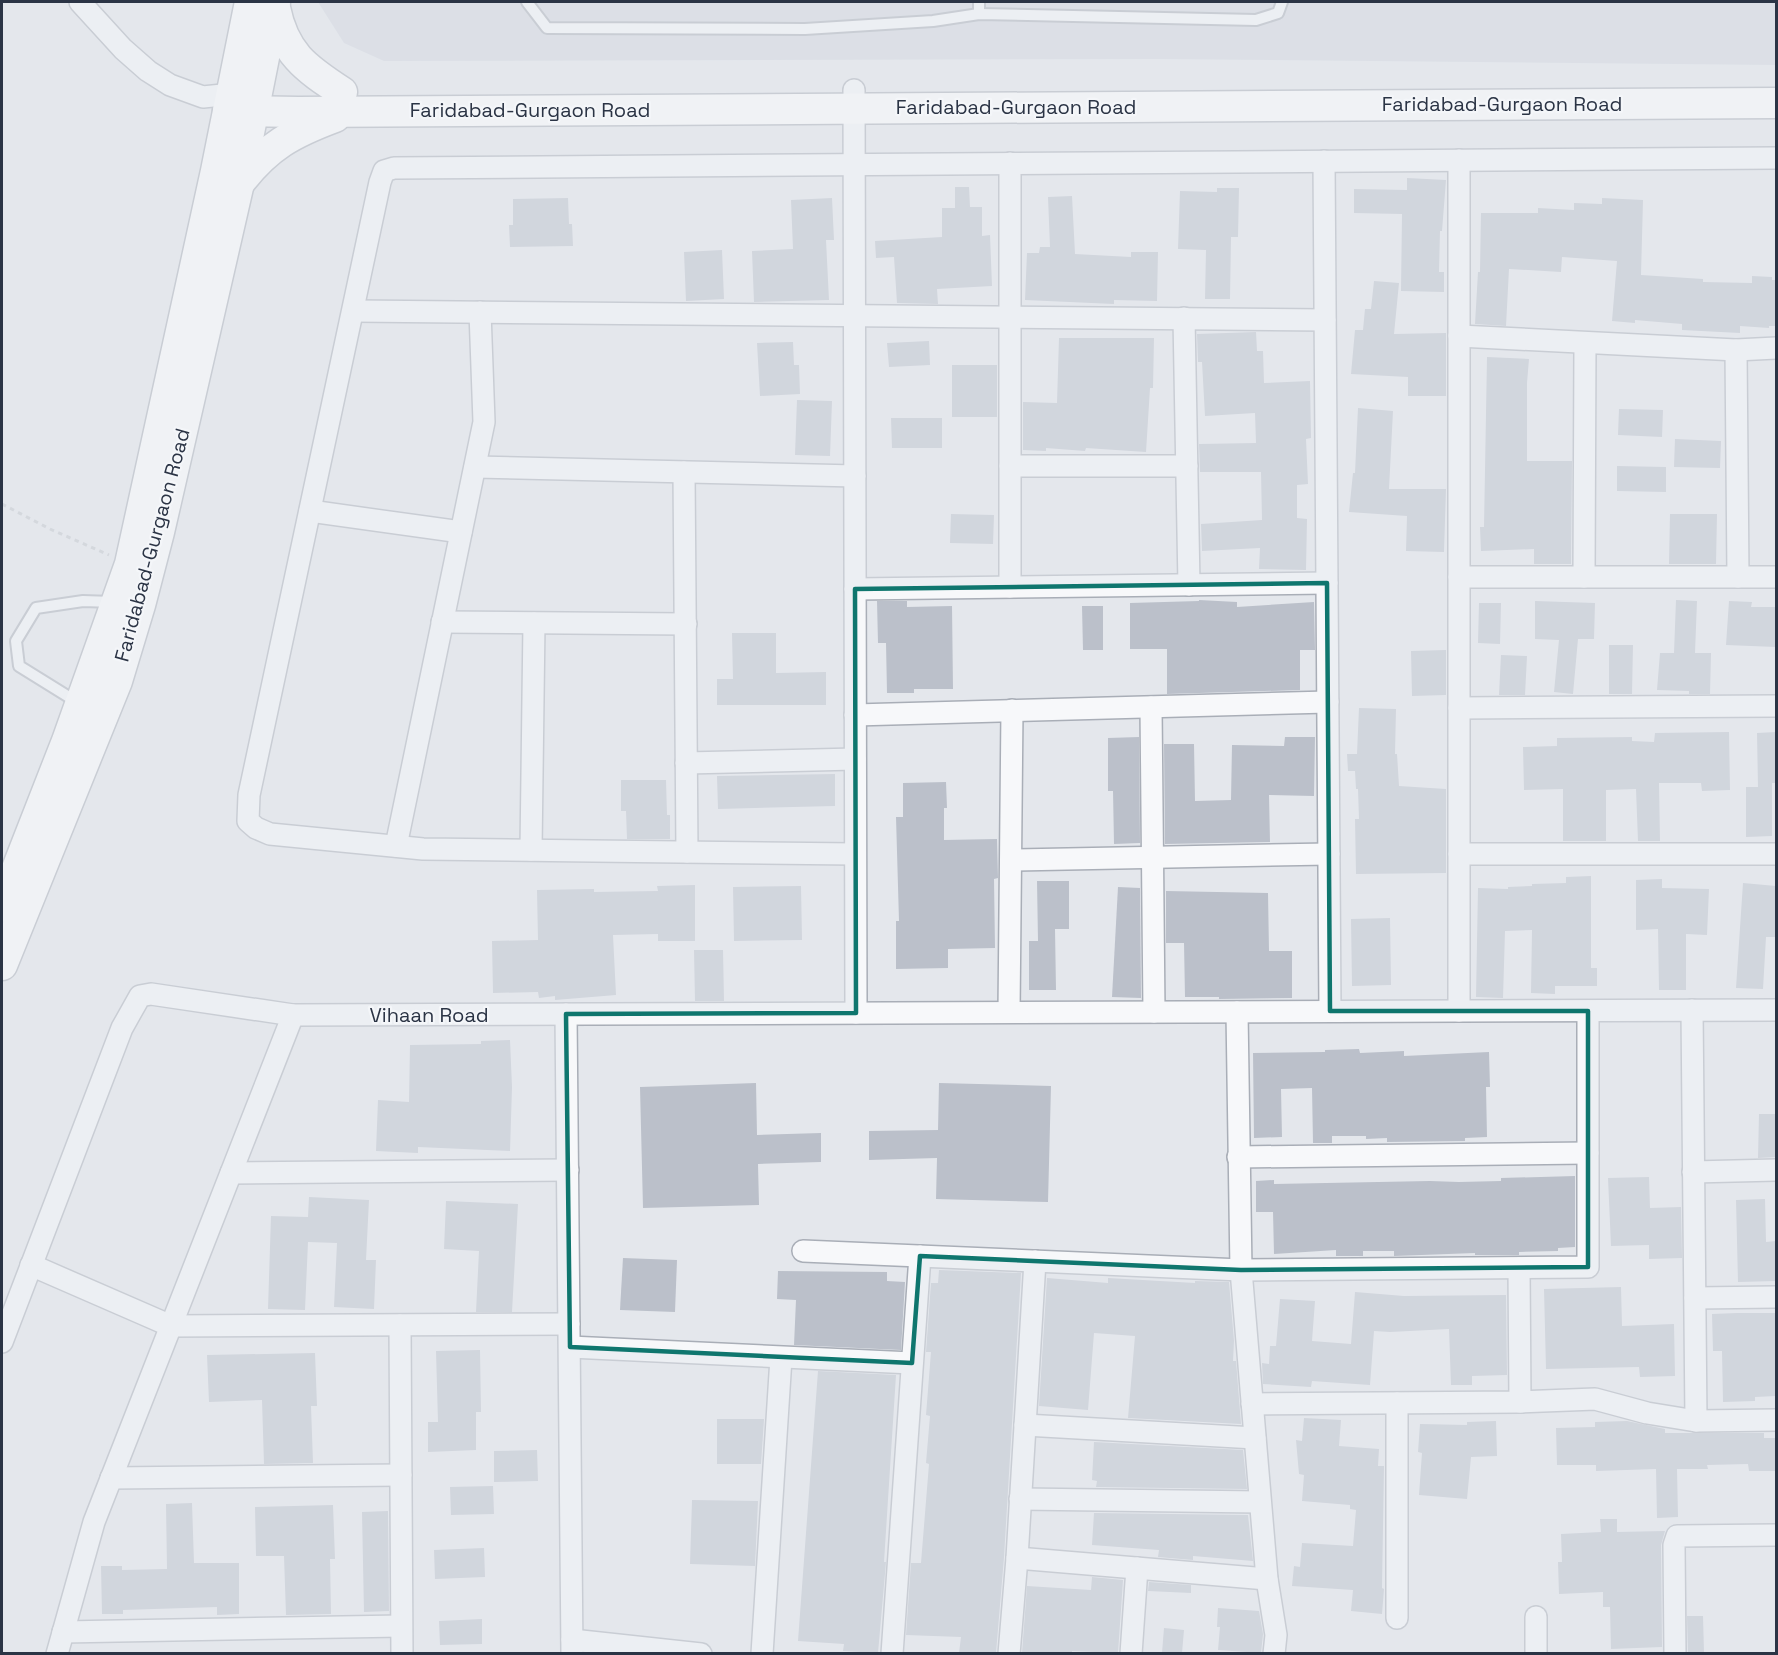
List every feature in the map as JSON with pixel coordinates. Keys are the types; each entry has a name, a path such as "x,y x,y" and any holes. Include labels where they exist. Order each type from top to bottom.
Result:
{"main road":[{"path":"243,102 267,3"},
{"path":"239,183 254,164 276,144 317,124 347,101 310,71 286,44 267,3"},
{"name":"Faridabad-Gurgaon Road","path":"854,99 1776,86"},
{"name":"Faridabad-Gurgaon Road","path":"243,102 298,112 347,101 854,99 1776,103"},
{"name":"Faridabad-Gurgaon Road","path":"2,907 80,704 159,532 239,183 243,102"},
{"name":"Faridabad-Gurgaon Road","path":"2,965 117,681 130,564 243,102"}],"street":[{"path":"80,2 123,49 170,85 203,96 243,102"},
{"path":"854,99 856,1013"},
{"path":"855,854 423,849 270,834 256,828 248,821 249,795 384,171 394,168 1776,158"},
{"path":"1459,160 1459,1011"},
{"path":"1324,161 1330,1011"},
{"path":"1010,163 1010,587"},
{"path":"354,311 1325,320"},
{"path":"396,846 484,422 480,312"},
{"path":"1184,318 1190,585"},
{"path":"1459,336 1737,350 1776,348"},
{"path":"1584,577 1585,343"},
{"path":"1737,350 1738,577"},
{"path":"1010,466 1187,466"},
{"path":"475,467 855,476"},
{"path":"684,472 687,852"},
{"path":"310,511 461,532"},
{"path":"1459,578 1776,576"},
{"path":"855,590 1327,583"},
{"path":"442,622 686,624"},
{"path":"531,850 534,623"},
{"path":"855,715 1328,702"},
{"path":"1151,706 1154,1012"},
{"path":"1459,708 1776,706"},
{"path":"1009,1012 1012,710"},
{"path":"687,763 855,759"},
{"path":"1011,860 1329,854"},
{"path":"1459,854 1776,854"},
{"name":"Vihaan Road","path":"31,1264 122,1028 140,996 151,994 292,1015 1776,1010"},
{"path":"1692,1010 1696,1421"},
{"path":"803,1251 1241,1270 1588,1267 1588,1011"},
{"path":"1237,1012 1241,1270 1267,1579 1276,1635 1274,1653"},
{"path":"566,1014 572,1647 701,1653"},
{"path":"57,1653 94,1522 292,1015"},
{"path":"1238,1157 1588,1153"},
{"path":"231,1173 568,1170"},
{"path":"1694,1172 1776,1170"},
{"path":"892,1653 920,1256"},
{"path":"1009,1653 1035,1261"},
{"path":"2,1342 31,1264 171,1326 569,1324"},
{"path":"1519,1268 1520,1402"},
{"path":"1695,1298 1776,1298"},
{"path":"400,1325 402,1653"},
{"path":"570,1347 912,1363"},
{"path":"762,1653 781,1358"},
{"path":"1252,1404 1520,1402 1595,1398 1647,1413 1696,1421 1776,1420"},
{"path":"1397,1403 1397,1618"},
{"path":"1025,1425 1255,1438"},
{"path":"111,1478 401,1475"},
{"path":"1020,1498 1260,1502"},
{"path":"1674,1653 1674,1545 1677,1536 1776,1535"},
{"path":"1017,1558 1267,1579"},
{"path":"1131,1653 1137,1568"},
{"path":"1536,1617 1536,1653"},
{"path":"63,1632 402,1626"}],"lane":[{"path":"527,2 547,28 805,29 933,21 979,14 1256,20 1278,13 1282,2"},
{"path":"979,2 979,14"},
{"path":"80,704 20,666 16,641 36,608 83,601 127,603"}],"path":[{"path":"2,504 50,529 130,564"}],"highlighted area":[{"path":"1327,583 1330,1011 1588,1011 1588,1267 1241,1270 920,1256 912,1363 570,1347 566,1014 856,1013 855,589"}],"shaded area":[{"path":"318,2 1776,2 1776,65 1157,59 384,61 344,43"}],"building":[{"path":"1407,178 1446,180 1442,231 1440,231 1439,272 1444,272 1444,292 1401,291 1402,214 1354,213 1354,189 1407,190"},
{"path":"955,187 969,187 970,207 982,207 982,236 990,235 992,286 937,289 938,304 897,303 894,257 876,258 875,241 942,237 942,208 955,208"},
{"path":"1217,188 1239,188 1238,237 1231,237 1230,299 1205,299 1206,250 1178,249 1180,191 1217,192"},
{"path":"1072,196 1075,254 1131,257 1131,252 1158,252 1157,301 1114,300 1114,304 1025,300 1027,253 1039,253 1040,247 1050,247 1048,197"},
{"path":"568,198 573,246 510,247 509,225 513,225 513,199"},
{"path":"832,198 834,240 826,240 829,300 754,302 752,251 793,249 791,200"},
{"path":"1602,198 1643,200 1641,275 1703,279 1703,282 1752,283 1752,276 1772,277 1772,280 1776,280 1776,326 1769,326 1769,328 1740,326 1740,333 1682,330 1682,324 1635,320 1635,323 1612,321 1617,261 1562,257 1561,272 1509,269 1506,326 1475,324 1478,272 1480,272 1481,213 1538,213 1538,208 1574,210 1574,203 1602,204"},
{"path":"722,250 724,299 686,301 684,252"},
{"path":"1374,281 1399,283 1394,334 1446,333 1446,396 1408,396 1408,377 1351,374 1355,330 1363,330 1365,309 1371,309"},
{"path":"1256,332 1257,351 1263,351 1264,383 1310,381 1311,438 1306,439 1308,484 1297,485 1297,518 1307,519 1306,570 1259,569 1260,548 1202,551 1201,524 1262,520 1261,472 1200,472 1199,444 1256,443 1255,413 1205,416 1202,362 1198,362 1197,334"},
{"path":"1059,338 1154,338 1153,388 1150,388 1146,452 1086,448 1085,451 1046,448 1046,451 1023,450 1023,402 1057,403"},
{"path":"929,341 930,365 889,367 887,343"},
{"path":"793,342 794,365 799,365 800,394 760,396 757,343"},
{"path":"1487,357 1529,359 1527,461 1572,461 1571,564 1534,564 1534,549 1481,551 1480,527 1484,527"},
{"path":"952,365 997,365 997,417 952,417"},
{"path":"797,400 832,401 830,456 795,455"},
{"path":"1358,408 1393,411 1389,489 1446,489 1444,552 1406,551 1407,516 1349,512 1353,473 1355,473"},
{"path":"1619,409 1663,410 1662,437 1618,435"},
{"path":"891,418 942,418 942,448 892,448"},
{"path":"1675,439 1721,441 1720,468 1674,467"},
{"path":"1617,466 1666,467 1666,492 1617,491"},
{"path":"951,514 994,515 993,544 950,543"},
{"path":"1670,514 1717,514 1716,564 1669,564"},
{"path":"1199,600 1237,602 1237,607 1314,602 1315,650 1300,650 1300,690 1167,694 1167,649 1130,649 1130,603"},
{"path":"1676,600 1697,601 1695,653 1711,653 1710,694 1657,690 1660,653 1674,653"},
{"path":"877,601 907,601 907,607 952,606 953,689 914,689 914,693 887,693 886,643 878,643"},
{"path":"1535,601 1595,603 1594,639 1578,639 1573,694 1554,692 1559,640 1535,639"},
{"path":"1729,601 1752,602 1751,607 1776,607 1776,647 1726,645"},
{"path":"1479,603 1501,603 1500,644 1478,643"},
{"path":"1082,606 1103,606 1103,650 1083,650"},
{"path":"732,633 776,633 776,673 826,672 826,705 717,705 717,679 733,679"},
{"path":"1609,645 1633,645 1632,694 1609,694"},
{"path":"1446,650 1446,695 1412,696 1411,651"},
{"path":"1501,655 1527,656 1525,695 1499,695"},
{"path":"1359,708 1396,709 1395,754 1397,754 1399,786 1446,789 1446,873 1356,874 1355,819 1359,819 1358,789 1356,789 1355,771 1348,771 1347,754 1357,754"},
{"path":"1729,732 1730,790 1702,791 1701,783 1659,783 1660,841 1638,841 1636,789 1606,790 1606,841 1563,841 1563,789 1524,790 1523,747 1557,746 1557,738 1632,737 1632,741 1654,742 1655,733"},
{"path":"1776,732 1776,783 1772,783 1772,836 1746,837 1746,787 1758,787 1757,733"},
{"path":"1139,737 1140,843 1114,844 1113,791 1108,791 1108,738"},
{"path":"1285,737 1315,737 1314,796 1269,795 1270,842 1165,844 1164,744 1194,744 1195,801 1231,800 1232,745 1284,746"},
{"path":"835,774 835,806 718,809 717,776"},
{"path":"621,780 666,780 670,839 627,839 626,811 621,811"},
{"path":"946,782 947,808 944,808 944,840 997,839 998,878 994,879 995,948 948,949 948,968 896,969 896,921 899,921 896,817 903,817 903,783"},
{"path":"1591,876 1591,968 1597,968 1597,986 1555,986 1555,994 1531,993 1532,930 1505,931 1503,998 1476,997 1478,888 1508,889 1508,887 1532,886 1532,884 1566,883 1566,877"},
{"path":"1662,879 1662,888 1709,889 1707,935 1686,934 1686,990 1659,990 1658,929 1636,930 1636,880"},
{"path":"1037,881 1069,881 1069,929 1055,929 1056,990 1029,990 1029,941 1038,941"},
{"path":"1743,883 1776,886 1776,937 1766,937 1763,989 1736,988"},
{"path":"695,885 695,941 658,941 658,934 613,935 616,995 555,1000 555,996 539,998 538,992 493,993 492,941 538,940 537,890 658,891 657,886"},
{"path":"801,886 802,940 734,941 733,887"},
{"path":"1118,887 1140,888 1141,998 1112,997"},
{"path":"1166,891 1268,893 1269,951 1292,951 1292,998 1185,997 1184,943 1166,943"},
{"path":"1390,918 1391,985 1352,986 1351,919"},
{"path":"694,950 723,950 724,1001 695,1001"},
{"path":"510,1040 512,1087 510,1151 418,1147 418,1153 376,1151 378,1100 409,1102 410,1045 481,1044 481,1041"},
{"path":"1359,1049 1360,1053 1404,1051 1404,1056 1489,1052 1490,1087 1486,1087 1487,1137 1465,1138 1465,1141 1387,1142 1387,1138 1332,1136 1332,1143 1313,1143 1312,1088 1281,1089 1282,1137 1254,1138 1253,1053"},
{"path":"756,1083 757,1135 821,1133 821,1162 758,1164 759,1205 643,1208 640,1087"},
{"path":"939,1083 1051,1086 1048,1202 936,1199 937,1158 869,1160 869,1131 938,1130"},
{"path":"1759,1114 1776,1114 1776,1157 1758,1158"},
{"path":"1575,1176 1575,1247 1558,1248 1558,1251 1519,1252 1519,1255 1475,1255 1475,1253 1394,1256 1394,1251 1363,1251 1363,1256 1336,1256 1336,1250 1274,1254 1273,1212 1256,1212 1256,1181 1274,1180 1274,1184 1459,1182 1501,1181 1501,1178"},
{"path":"1649,1177 1650,1208 1681,1207 1682,1258 1649,1259 1649,1245 1611,1246 1608,1178"},
{"path":"309,1197 369,1200 366,1260 376,1260 374,1309 334,1307 337,1243 308,1242 305,1310 268,1309 271,1216 308,1217"},
{"path":"1765,1199 1766,1242 1776,1241 1776,1281 1738,1282 1736,1200"},
{"path":"446,1201 518,1204 512,1312 476,1312 479,1251 444,1249"},
{"path":"623,1258 677,1260 675,1312 620,1310"},
{"path":"939,1270 1021,1273 996,1653 959,1653 961,1637 906,1635 911,1563 921,1563 929,1464 926,1463 930,1416 926,1415 931,1352 926,1352 931,1283 938,1283"},
{"path":"778,1271 887,1272 887,1281 905,1282 901,1350 794,1345 796,1300 777,1299"},
{"path":"1047,1278 1108,1283 1108,1278 1195,1283 1195,1281 1229,1282 1234,1341 1233,1361 1236,1361 1241,1424 1128,1418 1135,1336 1094,1333 1088,1410 1039,1406"},
{"path":"1621,1287 1622,1326 1674,1324 1675,1376 1640,1377 1639,1367 1546,1369 1544,1289"},
{"path":"1355,1292 1404,1296 1506,1295 1507,1375 1472,1376 1472,1385 1451,1385 1449,1329 1374,1331 1370,1385 1312,1381 1311,1387 1263,1384 1262,1363 1269,1364 1270,1346 1276,1346 1280,1299 1315,1301 1312,1341 1351,1344"},
{"path":"1776,1313 1776,1396 1755,1397 1755,1401 1723,1402 1722,1351 1713,1351 1712,1314"},
{"path":"480,1350 481,1412 476,1412 476,1450 428,1452 428,1422 438,1422 436,1351"},
{"path":"315,1353 317,1406 311,1406 313,1463 264,1464 262,1400 209,1402 207,1355"},
{"path":"818,1371 896,1375 884,1562 886,1562 878,1653 843,1651 844,1644 798,1641"},
{"path":"1304,1418 1341,1420 1339,1446 1379,1449 1378,1466 1384,1466 1382,1614 1351,1611 1353,1590 1292,1586 1294,1566 1300,1567 1302,1543 1353,1546 1356,1510 1350,1509 1350,1505 1302,1501 1304,1475 1299,1474 1296,1440 1302,1441"},
{"path":"717,1419 764,1419 761,1464 717,1464"},
{"path":"1496,1421 1497,1456 1471,1457 1467,1499 1419,1495 1422,1453 1418,1452 1420,1424 1467,1425 1467,1422"},
{"path":"1627,1421 1665,1429 1665,1433 1764,1433 1764,1438 1776,1438 1776,1471 1749,1471 1748,1464 1707,1465 1708,1469 1677,1469 1678,1517 1657,1518 1656,1469 1596,1471 1596,1465 1557,1465 1556,1428 1595,1427 1595,1422"},
{"path":"1094,1442 1243,1450 1247,1489 1096,1487 1097,1481 1092,1480"},
{"path":"537,1450 538,1481 494,1482 494,1451"},
{"path":"493,1486 494,1514 451,1515 450,1487"},
{"path":"692,1500 758,1501 755,1566 690,1564"},
{"path":"192,1503 194,1563 239,1563 239,1614 217,1615 217,1607 123,1610 123,1614 102,1614 101,1566 122,1566 122,1570 167,1569 166,1504"},
{"path":"333,1505 335,1559 330,1559 331,1614 286,1615 284,1556 256,1556 255,1507"},
{"path":"388,1511 389,1611 364,1612 362,1512"},
{"path":"1094,1513 1248,1515 1253,1561 1193,1556 1193,1560 1158,1557 1159,1550 1092,1545"},
{"path":"1600,1519 1617,1519 1617,1532 1665,1531 1661,1545 1662,1647 1611,1649 1610,1607 1603,1607 1603,1592 1559,1594 1558,1562 1562,1562 1561,1534 1601,1532"},
{"path":"484,1548 485,1577 435,1579 434,1550"},
{"path":"1092,1577 1123,1580 1118,1653 1072,1651 1072,1653 1022,1653 1027,1586 1091,1590"},
{"path":"1149,1582 1191,1585 1191,1593 1148,1591"},
{"path":"1218,1608 1259,1611 1263,1634 1261,1653 1218,1650 1220,1627 1217,1627"},
{"path":"1687,1616 1703,1616 1704,1653 1688,1653"},
{"path":"482,1619 482,1644 440,1645 439,1621"},
{"path":"1164,1628 1184,1630 1182,1653 1162,1653"}]}
